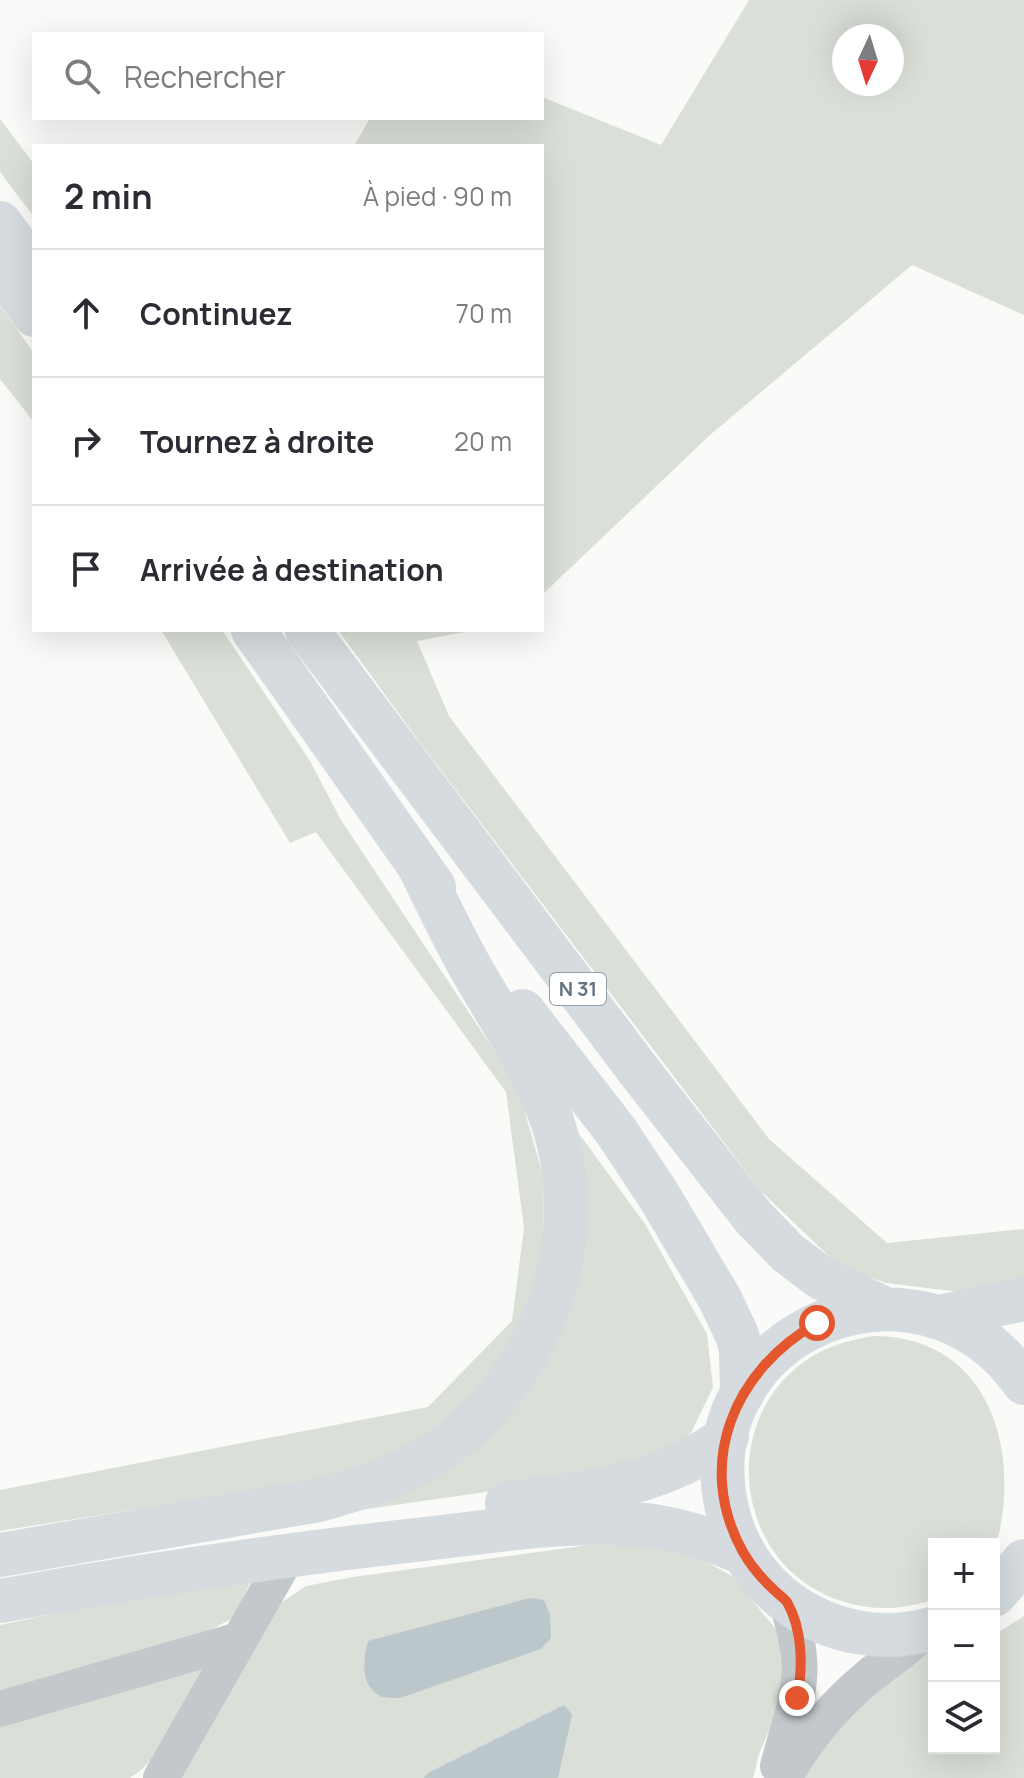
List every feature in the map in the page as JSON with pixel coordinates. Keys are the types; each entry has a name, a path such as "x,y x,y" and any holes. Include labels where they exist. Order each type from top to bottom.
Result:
{"main road":[{"path":"0,223 32,266"},
{"path":"0,267 32,312"},
{"name":"N 31","path":"254,632 549,1048 609,1121 659,1196 730,1318 741,1350 742,1394"},
{"name":"N 31","path":"309,632 754,1218 788,1253 821,1278 885,1309"},
{"path":"0,1555 319,1500 395,1475 426,1459 479,1418 507,1385 533,1344 551,1303 561,1260 565,1211 559,1149 549,1112 523,1058 471,969 418,864"},
{"path":"939,1317 1024,1299"},
{"path":"928,1629 890,1635 853,1632 818,1620 786,1601 759,1574 744,1553 729,1516 723,1489 727,1436 742,1394 762,1366 787,1341 802,1332 842,1315 885,1309 939,1317 976,1335 1021,1376"},
{"path":"67,1545 104,1551 546,1498 643,1480 680,1467 727,1436"},
{"path":"0,1601 288,1555 502,1530 614,1524 662,1527 744,1553"},
{"path":"1000,1591 1024,1561"},
{"path":"1000,1597 1024,1594"}],"street":[{"path":"161,1778 288,1555"},
{"path":"774,1778 801,1679 798,1633 786,1601"},
{"path":"784,1778 828,1713 928,1631"},
{"path":"0,1709 239,1640"}],"shaded area":[{"path":"749,0 1024,0 1024,315 912,265 710,435 544,593 544,144 355,144 369,120 544,120 544,98 661,145"},
{"path":"0,119 32,161 32,214 0,172"},
{"path":"0,306 32,350 32,419 0,379"},
{"path":"162,632 223,632 310,761 341,820 517,1085 544,1179 543,1256 528,1312 479,1392 416,1442 337,1477 0,1531 0,1490 428,1407 512,1321 524,1228 506,1092 316,832 290,843"},
{"path":"339,632 464,632 417,641 449,716 769,1139 887,1243 1024,1229 1024,1279 976,1294 886,1283 839,1266 761,1191"},
{"path":"577,1131 645,1224 707,1334 713,1387 691,1433 666,1455 612,1474 360,1510 482,1432 579,1184"},
{"path":"873,1336 913,1341 946,1356 971,1379 989,1407 1000,1441 1004,1477 997,1538 928,1538 928,1601 923,1603 878,1608 856,1605 810,1586 783,1563 763,1533 752,1500 749,1465 755,1430 771,1397 796,1368 822,1351"},
{"path":"612,1542 688,1552 732,1576 779,1633 780,1705 759,1754 753,1778 173,1778 275,1607 306,1586"},
{"path":"252,1579 233,1618 191,1640 0,1693 0,1625"},
{"path":"530,1598 544,1600 550,1615 551,1638 541,1649 400,1698 380,1696 369,1686 364,1664 368,1641"},
{"path":"1024,1616 1024,1778 803,1778 825,1745 860,1705 900,1671 928,1655 928,1754 1000,1754 1000,1631"},
{"path":"216,1659 168,1739 157,1754 130,1778 0,1778 0,1719"},
{"path":"564,1705 572,1715 558,1778 424,1778 428,1773"}],"route":[{"path":"797,1698 801,1679 798,1633 786,1601 759,1574 738,1540 723,1489 723,1462 733,1414 751,1379 787,1341 817,1323"}]}
